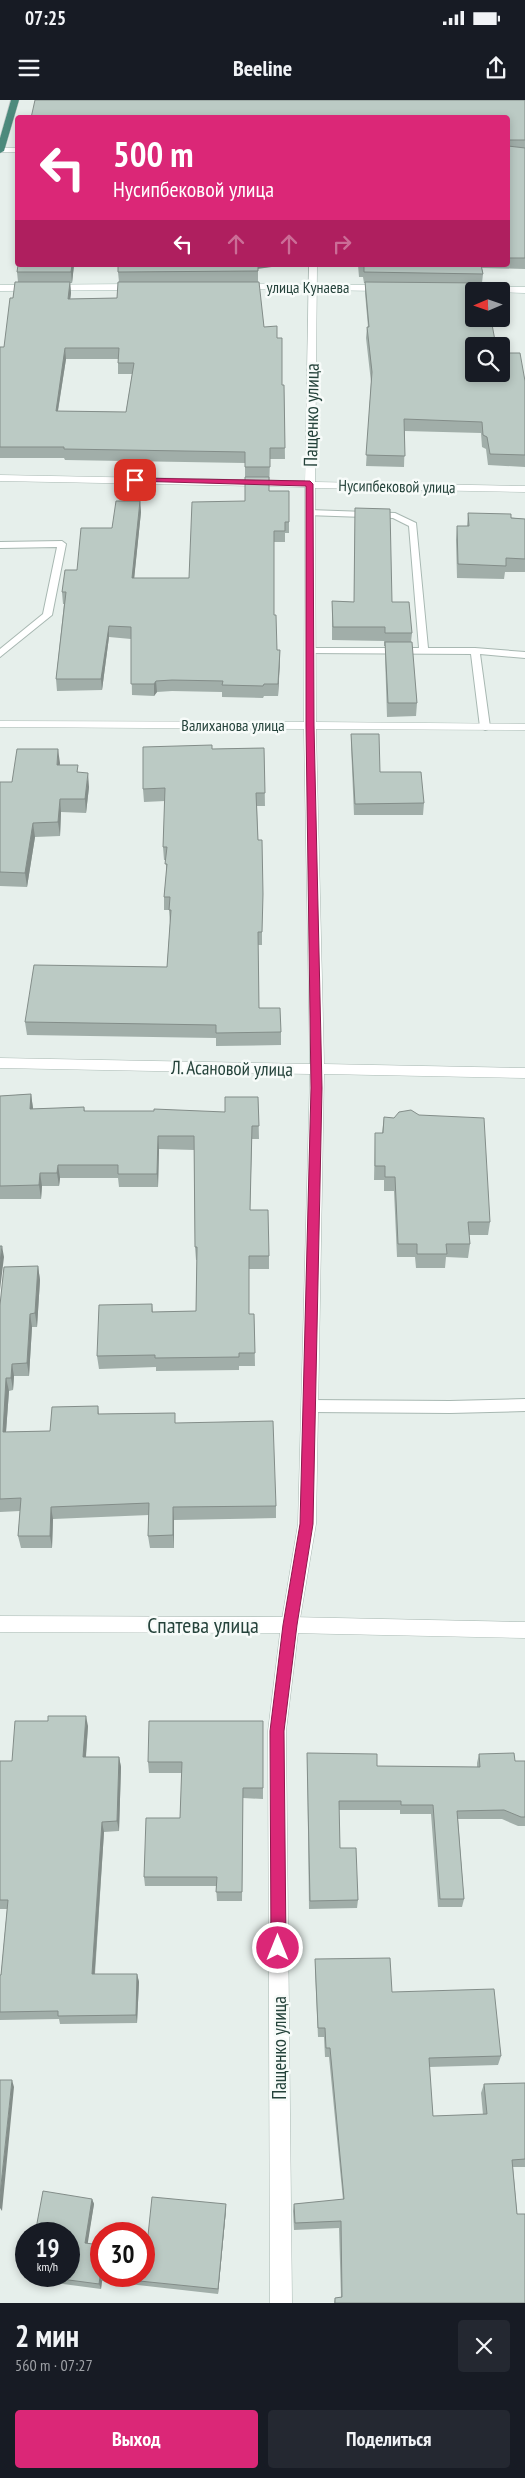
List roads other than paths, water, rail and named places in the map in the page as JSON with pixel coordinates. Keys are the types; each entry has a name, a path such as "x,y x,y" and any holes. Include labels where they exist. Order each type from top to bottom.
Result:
{"highway":[{"path":"0,150 15,100"}],"street":[{"path":"0,150 15,150"},
{"name":"Пащенко улица","path":"281,2303 277,1731 290,1625 307,1524 316,1069 310,725 310,484 313,267"},
{"name":"улица Кунаева","path":"228,287 313,286 389,288"},
{"path":"0,288 145,287"},
{"path":"455,289 525,290"},
{"name":"Нусипбековой улица","path":"0,478 525,489"},
{"name":"Валиханова улица","path":"0,724 525,727"},
{"name":"Л. Асановой улица","path":"0,1063 256,1070 316,1069 525,1073"},
{"name":"Спатева улица","path":"0,1624 290,1625 525,1630"}],"lane":[{"path":"310,514 395,516 413,525 424,651"},
{"path":"0,545 62,544 47,615 0,654"},
{"path":"310,651 475,651 525,655"},
{"path":"475,651 485,727"},
{"path":"309,1406 450,1407 525,1405"}]}
